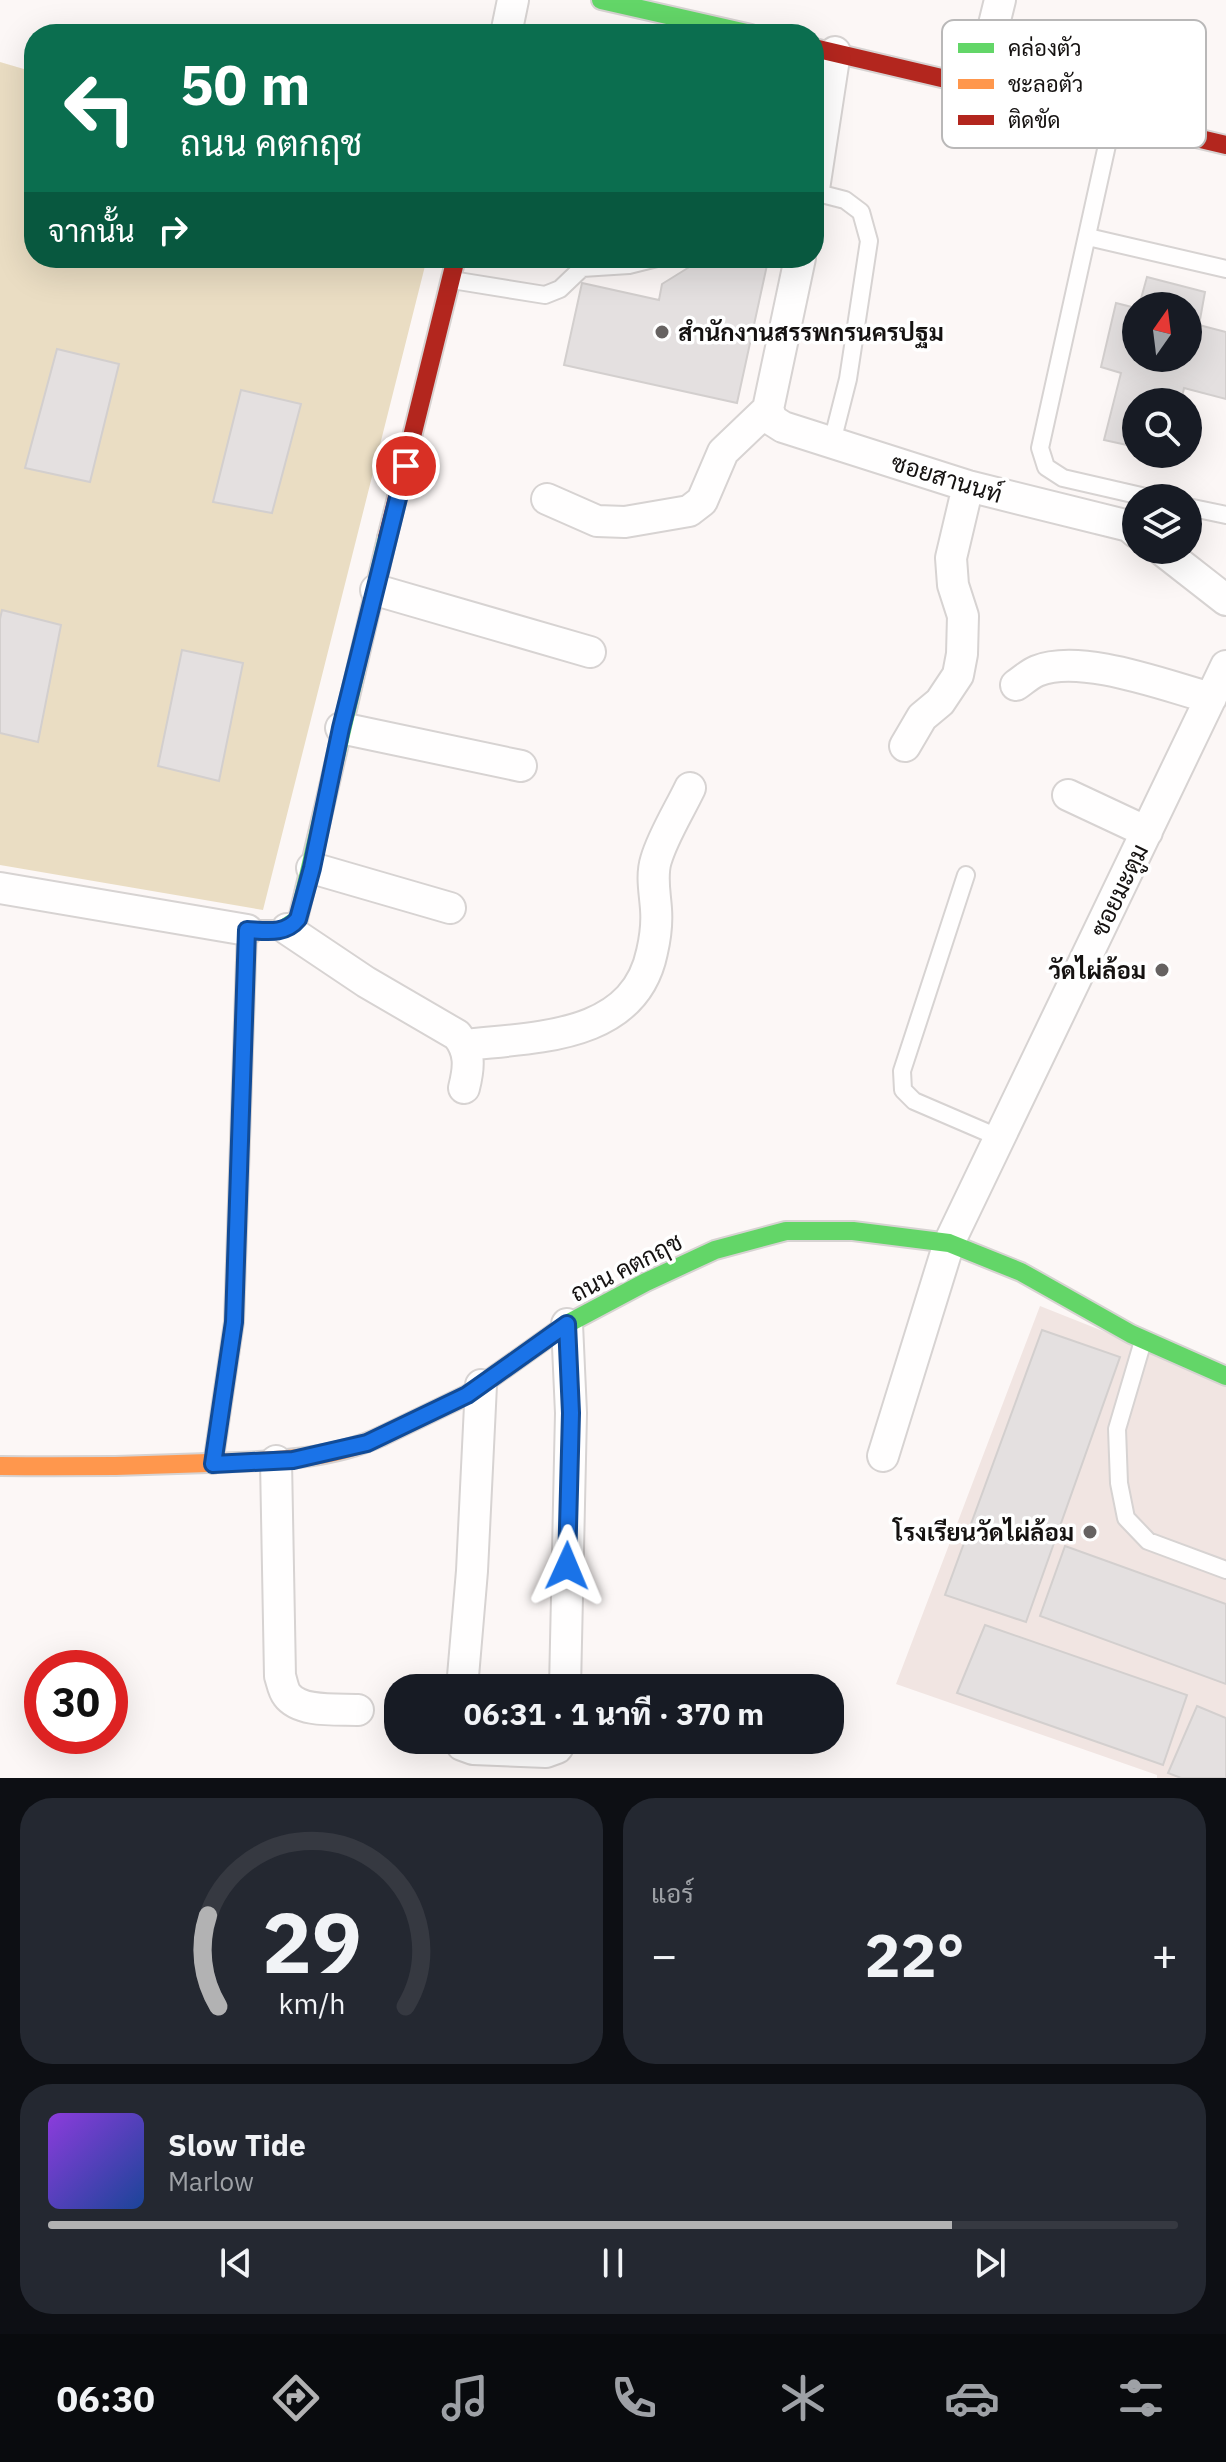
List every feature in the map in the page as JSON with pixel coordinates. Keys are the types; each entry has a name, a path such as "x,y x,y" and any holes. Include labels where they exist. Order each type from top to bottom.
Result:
{"street":[{"path":"508,24 513,0"},
{"path":"601,0 697,24"},
{"path":"995,20 1000,0"},
{"path":"825,50 942,77"},
{"path":"1206,140 1226,145"},
{"path":"287,929 298,919 312,868 341,728 454,268"},
{"path":"547,499 597,521 625,522 689,511 702,501 723,452 768,409 798,268"},
{"name":"ซอยสานนท์","path":"768,409 772,420 783,427 968,486 1122,524"},
{"path":"905,746 922,717 940,702 958,675 963,616 953,585 951,558 968,486"},
{"path":"1180,564 1226,600"},
{"path":"376,590 590,652"},
{"path":"1016,685 1037,671 1066,665 1103,669 1211,698"},
{"name":"ซอยมะตูม","path":"883,1456 949,1243 1226,666"},
{"path":"341,728 521,766"},
{"path":"465,1045 558,1035 595,1023 626,1004 644,979 652,951 656,860 690,788"},
{"path":"1068,795 1147,832"},
{"path":"312,868 450,908"},
{"path":"0,888 247,930 287,929 366,982 457,1035 469,1057 464,1088"},
{"path":"213,1464 234,1322 247,930"},
{"name":"ถนน คตกฤช","path":"0,1466 293,1460 367,1443 467,1395 567,1324 646,1282 715,1250 786,1231 853,1231 949,1243 1021,1272 1143,1339 1226,1376"},
{"path":"565,1674 571,1413 567,1324"},
{"path":"463,1674 472,1571 481,1385"},
{"path":"276,1461 280,1676 285,1694 306,1707 358,1710"}],"lane":[{"path":"1106,148 1040,448 1046,467 1063,478 1122,492"},
{"path":"824,193 845,200 861,212 869,241 848,379 832,442"},
{"path":"1088,237 1226,269"},
{"path":"451,280 545,295 560,289 582,268"},
{"path":"1202,510 1226,515"},
{"path":"966,875 902,1071 903,1090 914,1101 1000,1138"},
{"path":"1143,1339 1117,1429 1119,1483 1126,1518 1148,1541 1226,1570"}],"shaded area":[{"path":"0,62 24,69 24,268 424,268 263,910 0,865"},
{"name":"โรงเรียนวัดไผ่ล้อม","path":"1040,1306 1226,1380 1226,1778 1157,1778 1157,1775 896,1684"}],"building":[{"name":"สำนักงานสรรพกรนครปฐม","path":"688,268 766,268 737,403 564,365 582,283 659,300 662,284"},
{"path":"1147,277 1205,292 1202,308 1202,292 1143,292"},
{"path":"1116,303 1122,304 1122,372 1202,372 1202,326 1226,332 1226,399 1202,393 1202,388 1122,388 1122,444 1104,440 1121,373 1101,367"},
{"path":"57,349 119,364 90,482 25,468"},
{"path":"241,390 301,404 272,513 213,502"},
{"path":"2,610 61,625 38,742 0,733"},
{"path":"182,650 243,663 219,781 158,766"},
{"path":"1042,1330 1120,1357 1026,1622 945,1595"},
{"path":"1065,1546 1226,1604 1226,1684 1040,1616"},
{"path":"985,1625 1187,1695 1163,1765 957,1693"},
{"path":"1197,1706 1226,1718 1226,1778 1181,1778 1168,1773"}],"traffic: fast":[{"path":"601,0 707,24"},
{"path":"213,1464 234,1322 247,930 281,930 298,919 387,538"},
{"path":"382,1436 467,1395 567,1324 646,1282 715,1250 786,1231 853,1231 949,1243 1021,1272 1131,1334 1226,1376"}],"traffic: slow":[{"path":"0,1466 130,1466 275,1460 319,1455 382,1436"}],"traffic: jam":[{"path":"824,50 942,78"},
{"path":"1206,140 1226,145"},
{"path":"387,538 454,268"}],"place":[{"name":"สำนักงานสรรพกรนครปฐม","path":"662,332"},
{"name":"วัดไผ่ล้อม","path":"1162,970"},
{"name":"โรงเรียนวัดไผ่ล้อม","path":"1090,1532"}],"route":[{"path":"406,466 341,728 312,868 298,919 294,925 281,931 247,930 234,1322 213,1464 293,1460 367,1443 467,1395 567,1324 571,1413 567,1566"}]}
